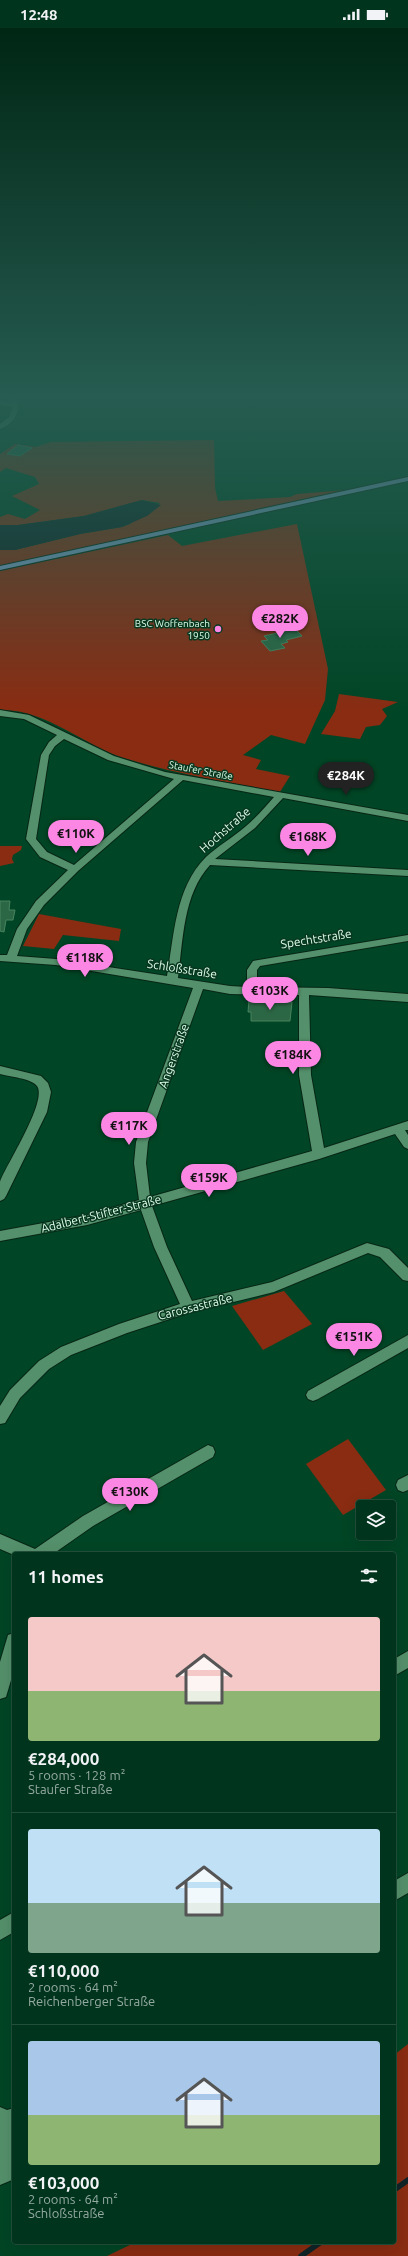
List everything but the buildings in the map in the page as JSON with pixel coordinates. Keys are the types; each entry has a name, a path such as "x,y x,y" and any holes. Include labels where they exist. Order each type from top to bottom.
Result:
{"main road":[{"path":"0,568 306,502"}],"street":[{"name":"Staufer Straße","path":"0,713 26,717 117,760 180,778 408,818"},
{"path":"63,735 52,744 45,755 31,838 34,846 40,852 75,869"},
{"path":"11,958 22,928 31,913 75,869 180,778"},
{"name":"Hochstraße","path":"172,981 188,894 200,871 208,862 252,825 281,795"},
{"path":"208,862 408,873"},
{"name":"Spechtstraße","path":"252,991 252,970 257,963 408,938"},
{"name":"Schloßstraße","path":"0,958 56,962 199,986 252,991 304,992 408,998"},
{"name":"Angerstraße","path":"188,1307 144,1204 139,1167 142,1142 199,986"},
{"path":"304,992 304,1074 319,1154"},
{"path":"0,1070 37,1079 44,1086 45,1092 41,1112 0,1196"},
{"path":"402,1126 408,1144"},
{"name":"Adalbert-Stifter-Straße","path":"0,1236 87,1220 319,1154 402,1126"},
{"name":"Carossastraße","path":"0,1418 25,1382 55,1357 84,1343 188,1307 274,1287 367,1248 384,1253 408,1276"},
{"path":"313,1395 408,1341"},
{"path":"43,1552 88,1521 208,1452"},
{"path":"0,1541 25,1552"},
{"path":"0,1692 12,1648"},
{"path":"396,1667 408,1659"},
{"path":"396,1891 408,1882"},
{"path":"0,1931 12,1922"},
{"path":"3,2174 5,2119"}],"shaded area":[{"path":"24,502 135,502 84,516 18,525 0,525 0,517 8,514 25,519 40,510"},
{"path":"154,502 292,502 0,566 0,550 15,550 80,534 122,527 130,524 160,503"},
{"path":"297,524 328,669 325,700 305,744 271,735 243,755 261,760 256,769 290,776 280,792 143,764 109,752 48,721 16,711 0,710 0,571 168,535 182,546"},
{"path":"339,694 398,702 382,709 387,716 380,725 366,727 360,739 321,734 335,711"},
{"path":"0,846 22,846 21,850 13,855 12,859 14,863 0,866"},
{"path":"39,914 121,929 119,941 63,935 54,949 23,946"},
{"path":"284,1291 312,1324 263,1350 232,1306"},
{"path":"348,1439 386,1490 369,1500 356,1500 356,1507 343,1515 306,1464"},
{"path":"408,2044 408,2256 107,2256 132,2244 396,2244 396,2053"}],"water":[{"path":"135,502 149,502 161,505 147,516 122,527 80,534 15,550 0,550 0,525 18,525 84,516"}],"waterway":[{"path":"396,2189 408,2180"},
{"path":"301,2256 318,2244"}],"place":[{"name":"BSC Woffenbach 1950","path":"218,629"}]}
